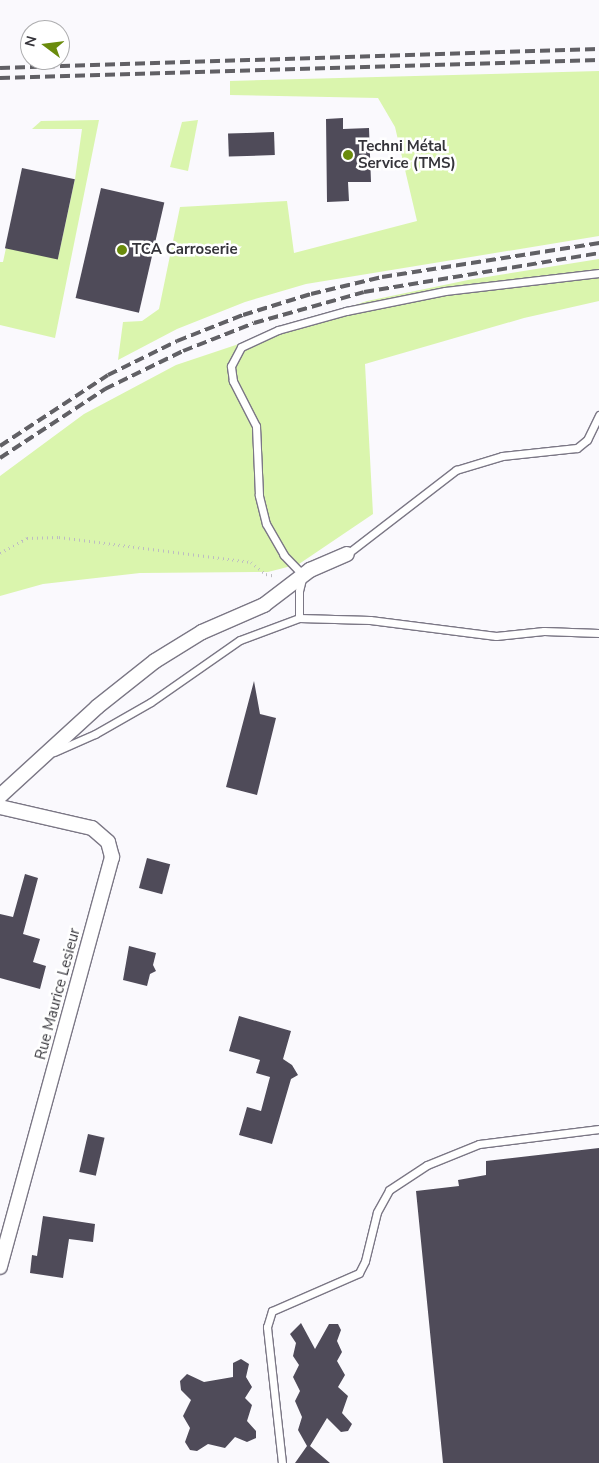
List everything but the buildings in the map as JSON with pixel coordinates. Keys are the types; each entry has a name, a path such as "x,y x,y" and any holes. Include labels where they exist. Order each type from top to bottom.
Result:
{"street":[{"path":"0,796 41,756 113,693 166,653 202,632 264,605 301,577 347,554"},
{"name":"Rue Maurice Lesieur","path":"0,807 92,828 108,842 112,857 0,1267"}],"lane":[{"path":"299,618 301,577 284,555 266,524 259,495 256,426 233,381 231,366 240,347 278,330 346,311 446,292 599,272"},
{"path":"347,554 456,470 502,456 578,448 587,440 599,415"},
{"path":"41,756 95,734 151,702 240,640 299,618 370,620 496,636 544,631 599,633"},
{"path":"282,1463 267,1327 272,1311 359,1273 384,1197 394,1186 428,1165 479,1144 599,1129"}],"path":[{"path":"0,553 27,538 59,537 251,562 266,574 301,577"}],"green space":[{"path":"599,71 599,236 306,284 245,302 177,329 118,360 123,322 142,321 159,309 180,207 287,201 294,253 417,221 395,127 378,98 230,95 230,81"},
{"path":"99,120 55,338 0,325 0,262 3,262 6,248 58,258 75,179 82,129 32,129 41,121"},
{"path":"198,120 188,171 170,167 182,122"},
{"path":"599,259 599,301 524,318 365,364 373,514 299,564 268,572 140,573 43,584 0,596 0,476 84,414 176,365 367,301 468,280"}],"railway":[{"path":"0,68 599,49"},
{"path":"0,78 599,60"},
{"path":"0,446 108,375 177,341 243,315 311,294 382,277 599,243"},
{"path":"0,458 105,389 183,351 254,323 364,292 599,253"}],"place":[{"name":"Techni Métal Service (TMS)","path":"348,155"},
{"name":"TCA Carroserie","path":"122,250"}]}
